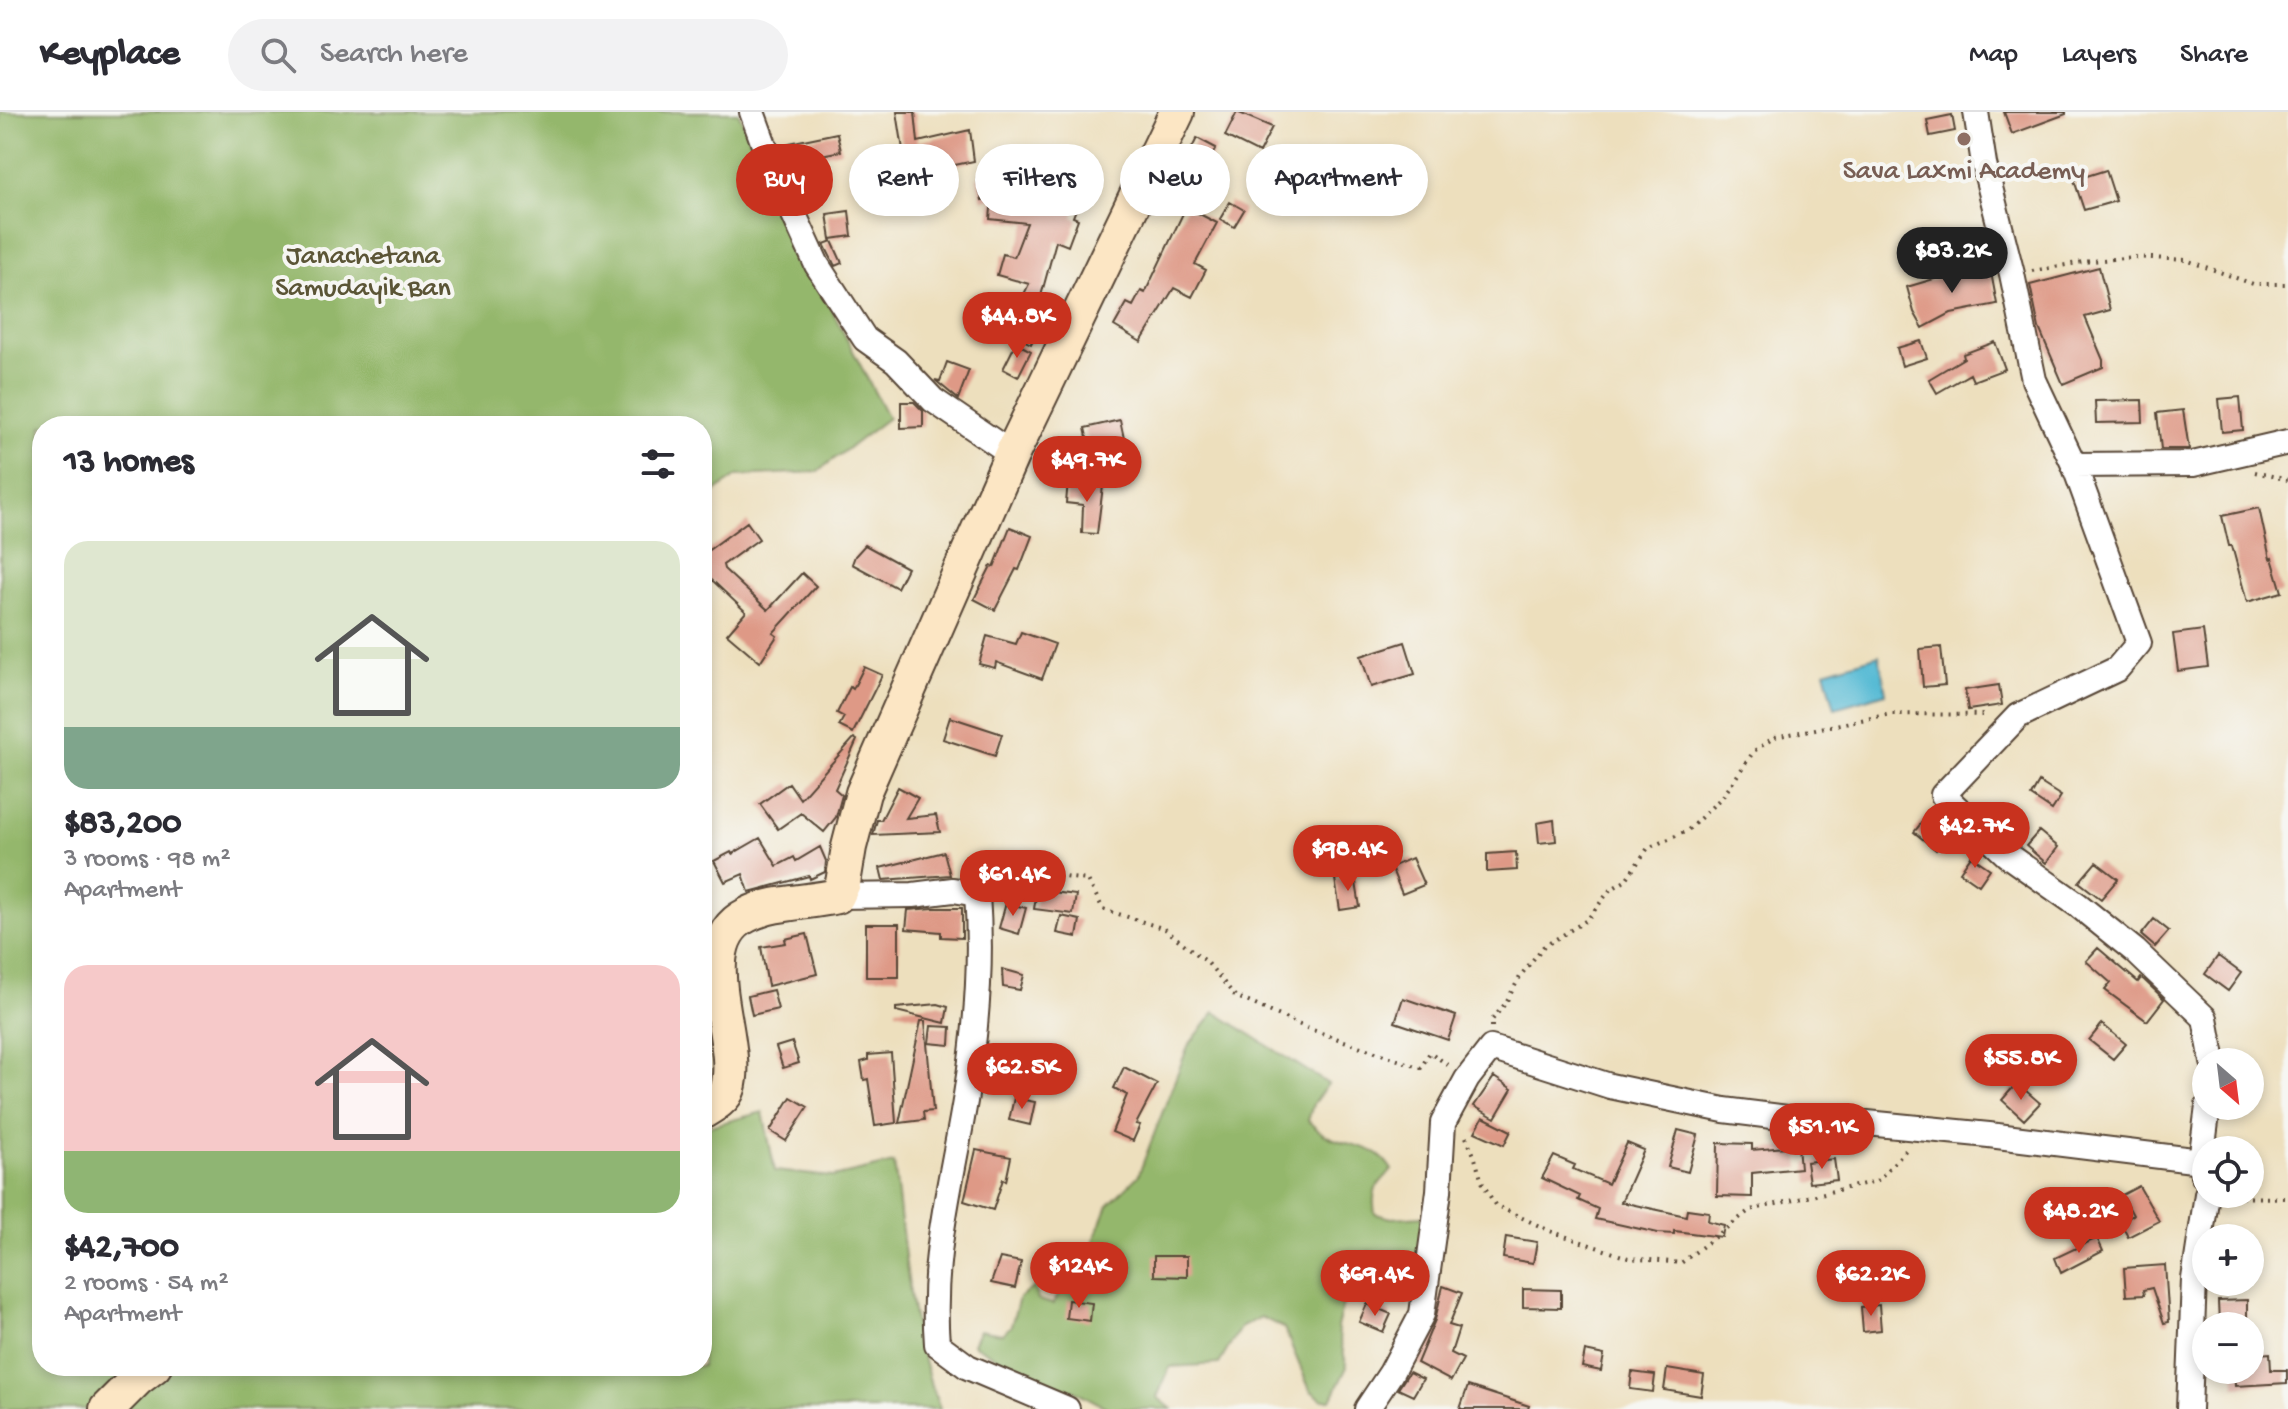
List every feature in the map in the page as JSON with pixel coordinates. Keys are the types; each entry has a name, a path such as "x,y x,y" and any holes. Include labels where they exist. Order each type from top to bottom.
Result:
{"street":[{"path":"752,112 771,164 817,265 865,339 896,361 933,400 1012,454"},
{"path":"837,896 843,883 863,793 1012,454 1177,112"},
{"path":"1976,112 1984,164 2012,274 2034,380 2074,465 2139,643 2117,669 2018,716 1943,795 2007,855 2078,905 2135,951 2205,1018 2210,1048"},
{"path":"2074,465 2193,464 2288,442"},
{"path":"712,1105 728,1090 731,1062 719,984 723,944 730,928 747,915 794,901 953,890 977,894 980,977 966,1094 935,1275 937,1344 968,1367 1067,1409"},
{"path":"1367,1409 1391,1373 1422,1314 1439,1191 1443,1123 1467,1079 1491,1048 1610,1086 1724,1110 1819,1122 1925,1129 2192,1160"},
{"path":"2189,1409 2194,1279 2205,1208"},
{"path":"107,1409 141,1376"}],"path":[{"path":"2012,274 2134,257 2186,260 2253,284 2288,284"},
{"path":"1491,1048 1492,1020 1543,947 1587,920 1610,890 1625,881 1648,848 1687,831 1724,795 1754,751 1775,737 1891,714 2018,716"},
{"path":"977,894 998,869 1088,880 1103,909 1165,929 1207,962 1235,996 1307,1028 1421,1068 1430,1052 1467,1079"},
{"path":"1443,1123 1464,1134 1482,1182 1495,1205 1550,1231 1628,1258 1681,1263 1750,1210 1877,1181 1925,1129"},
{"path":"2264,1197 2288,1198"}],"green space":[{"name":"Janachetana Samudayik Ban","path":"0,112 738,112 752,144 736,144 736,216 784,216 888,418 817,472 737,476 712,494 712,416 32,416 32,1376 712,1376 712,1125 763,1112 775,1171 833,1177 894,1163 914,1318 940,1409 0,1409"},
{"path":"1215,1012 1328,1084 1313,1104 1308,1121 1326,1136 1372,1151 1386,1162 1392,1170 1376,1189 1375,1214 1392,1218 1422,1216 1425,1227 1422,1246 1414,1262 1372,1251 1356,1254 1337,1327 1347,1367 1331,1400 1323,1400 1310,1390 1284,1328 1261,1317 1240,1328 1219,1364 1170,1367 1157,1397 1172,1409 1109,1409 1074,1390 1038,1382 973,1344 979,1330 1002,1334 1011,1326 1019,1298 1034,1287 1038,1300 1053,1304 1071,1275 1087,1259 1108,1205 1138,1176 1188,1046"}],"water":[{"path":"1879,655 1886,693 1835,708 1825,671"}],"building":[{"path":"897,112 915,112 918,142 970,130 974,161 959,164 959,144 902,144"},
{"path":"1237,112 1272,127 1264,144 1246,144 1246,146 1225,136"},
{"path":"2004,112 2066,112 2066,114 2012,134"},
{"path":"1952,115 1955,131 1930,136 1927,120"},
{"path":"837,133 841,151 833,153 833,144 789,143"},
{"path":"1197,138 1208,144 1194,144"},
{"path":"2106,170 2116,201 2084,210 2074,180"},
{"path":"1230,202 1244,210 1234,227 1220,219 1230,216"},
{"path":"849,211 852,236 831,239 827,216 833,216 833,213"},
{"path":"990,216 1073,216 1078,219 1068,246 1056,241 1041,296 1052,302 1031,344 993,325 1001,309 1014,315 1029,284 997,275 1003,254 1014,257 1027,223 990,219"},
{"path":"1182,216 1203,216 1217,223 1195,264 1206,270 1192,297 1174,288 1141,342 1114,326 1127,303 1133,306 1141,291 1145,293"},
{"path":"832,241 842,263 835,266 824,244"},
{"path":"1990,267 1997,304 1951,313 1923,328 1914,312 1907,287"},
{"path":"2099,267 2110,310 2085,317 2103,367 2063,384 2039,328 2030,285"},
{"path":"1921,341 1927,358 1902,366 1897,348"},
{"path":"1995,342 2005,369 1973,381 1970,374 1937,393 1929,379 1964,358 1963,354"},
{"path":"1016,343 1031,351 1018,377 1003,369"},
{"path":"947,362 969,370 958,399 935,380 940,381"},
{"path":"2240,397 2243,430 2222,432 2219,399"},
{"path":"2142,400 2143,422 2096,423 2095,401"},
{"path":"901,402 914,402 923,411 923,427 901,428"},
{"path":"2183,410 2189,449 2161,449 2157,413"},
{"path":"1120,420 1126,448 1091,455 1085,428"},
{"path":"1068,481 1103,486 1097,534 1082,533 1083,505 1066,503"},
{"path":"2259,508 2270,559 2282,592 2247,602 2222,516"},
{"path":"747,522 759,539 723,565 768,610 802,573 816,586 773,633 777,636 760,662 727,634 746,612 712,580 712,548"},
{"path":"1010,527 1032,536 1019,570 1016,569 995,610 974,599 991,566 994,567"},
{"path":"865,545 907,568 897,588 852,564"},
{"path":"2203,630 2208,667 2178,671 2173,634"},
{"path":"1021,632 1055,644 1042,679 996,662 995,668 979,664 987,636 1016,644"},
{"path":"1405,642 1415,674 1371,687 1361,656"},
{"path":"1941,647 1945,685 1923,687 1920,649"},
{"path":"864,667 882,675 853,733 839,726 844,717 837,713"},
{"path":"1999,685 2002,705 1968,710 1965,690"},
{"path":"950,717 1002,734 995,756 943,739"},
{"path":"854,738 857,740 835,789 842,795 836,817 824,832 801,813 778,829 760,804 789,783 800,799"},
{"path":"2039,782 2061,796 2052,810 2031,796"},
{"path":"898,787 918,798 906,818 936,815 940,832 873,835 877,820 881,820"},
{"path":"1931,811 1953,828 1936,850 1914,832"},
{"path":"1554,820 1556,841 1539,843 1537,823"},
{"path":"2039,831 2058,847 2046,863 2026,846"},
{"path":"760,838 777,866 794,857 796,861 820,847 826,861 825,872 810,879 809,876 749,892 743,874 725,882 714,861"},
{"path":"944,852 950,875 883,880 880,868"},
{"path":"1516,852 1517,870 1487,872 1487,854"},
{"path":"1971,856 1990,869 1979,885 1960,872"},
{"path":"1412,858 1424,885 1402,894 1391,867"},
{"path":"2096,862 2118,879 2101,899 2079,882"},
{"path":"1355,876 1360,907 1340,910 1335,879"},
{"path":"1037,890 1076,895 1073,914 1034,909"},
{"path":"1006,903 1026,908 1019,934 999,928"},
{"path":"962,908 962,938 941,937 941,932 906,929 908,910"},
{"path":"1061,916 1080,920 1077,937 1057,933"},
{"path":"2154,919 2169,931 2155,947 2141,935"},
{"path":"866,924 899,924 899,977 866,977"},
{"path":"807,934 817,974 768,986 761,947 786,943 785,939"},
{"path":"2098,948 2138,982 2141,978 2144,980 2164,999 2147,1021 2105,990 2111,983 2086,961"},
{"path":"2218,956 2241,973 2228,991 2205,974"},
{"path":"1002,969 1024,975 1020,990 1003,987"},
{"path":"773,990 778,1009 752,1015 748,996"},
{"path":"1403,998 1456,1016 1448,1040 1395,1022"},
{"path":"938,1004 948,1007 945,1023 896,1011 896,1008"},
{"path":"921,1021 925,1021 933,1111 923,1112 924,1120 899,1123"},
{"path":"2102,1024 2126,1044 2113,1059 2089,1040"},
{"path":"931,1026 951,1027 950,1045 929,1043"},
{"path":"792,1042 799,1063 783,1068 776,1047"},
{"path":"891,1053 896,1123 875,1126 868,1079 864,1080 861,1062 868,1060 868,1055"},
{"path":"1124,1067 1157,1084 1136,1124 1140,1125 1133,1141 1112,1132 1127,1095 1114,1088"},
{"path":"1494,1077 1512,1089 1495,1118 1474,1106"},
{"path":"2017,1083 2040,1103 2024,1120 2002,1100"},
{"path":"791,1097 808,1107 786,1141 770,1131"},
{"path":"1014,1098 1035,1102 1030,1125 1009,1120"},
{"path":"1483,1117 1511,1131 1504,1145 1475,1132"},
{"path":"1678,1130 1698,1135 1688,1172 1668,1167"},
{"path":"1627,1143 1644,1150 1621,1202 1686,1216 1687,1209 1709,1212 1708,1221 1724,1225 1722,1237 1674,1231 1674,1234 1658,1233 1595,1219 1598,1209 1578,1200 1580,1196 1542,1178 1554,1156 1575,1165 1573,1169 1608,1184"},
{"path":"1718,1143 1752,1144 1752,1150 1798,1146 1800,1168 1752,1173 1752,1197 1717,1196"},
{"path":"976,1150 1011,1157 1006,1181 1003,1179 993,1210 964,1201"},
{"path":"1834,1159 1837,1180 1809,1183 1806,1162"},
{"path":"2139,1186 2159,1221 2128,1237 2120,1222 2133,1215 2122,1195"},
{"path":"1506,1237 1537,1242 1533,1263 1503,1258"},
{"path":"2097,1238 2103,1251 2061,1273 2055,1258"},
{"path":"1154,1256 1187,1256 1187,1277 1154,1276"},
{"path":"1000,1258 1021,1262 1015,1288 991,1283"},
{"path":"2165,1265 2169,1322 2164,1323 2152,1288 2143,1290 2144,1295 2126,1296 2124,1268"},
{"path":"1443,1286 1462,1293 1449,1325 1459,1328 1451,1353 1463,1359 1451,1381 1417,1363 1435,1320"},
{"path":"1523,1289 1561,1290 1561,1308 1523,1307"},
{"path":"1068,1300 1092,1303 1090,1321 1066,1318"},
{"path":"2247,1300 2247,1312 2218,1312 2218,1301"},
{"path":"1367,1304 1391,1314 1383,1332 1359,1322"},
{"path":"1879,1305 1881,1330 1863,1332 1861,1307"},
{"path":"1585,1351 1604,1355 1601,1371 1582,1367"},
{"path":"2270,1353 2271,1370 2287,1370 2287,1383 2235,1386 2264,1384 2264,1354"},
{"path":"1667,1369 1704,1375 1701,1396 1664,1390"},
{"path":"1409,1372 1423,1379 1413,1396 1398,1389"},
{"path":"1632,1372 1655,1375 1653,1392 1630,1389"},
{"path":"1468,1386 1529,1406 1528,1409 1460,1409"}],"place":[{"name":"Sava Laxmi Academy","path":"1964,139"}]}
